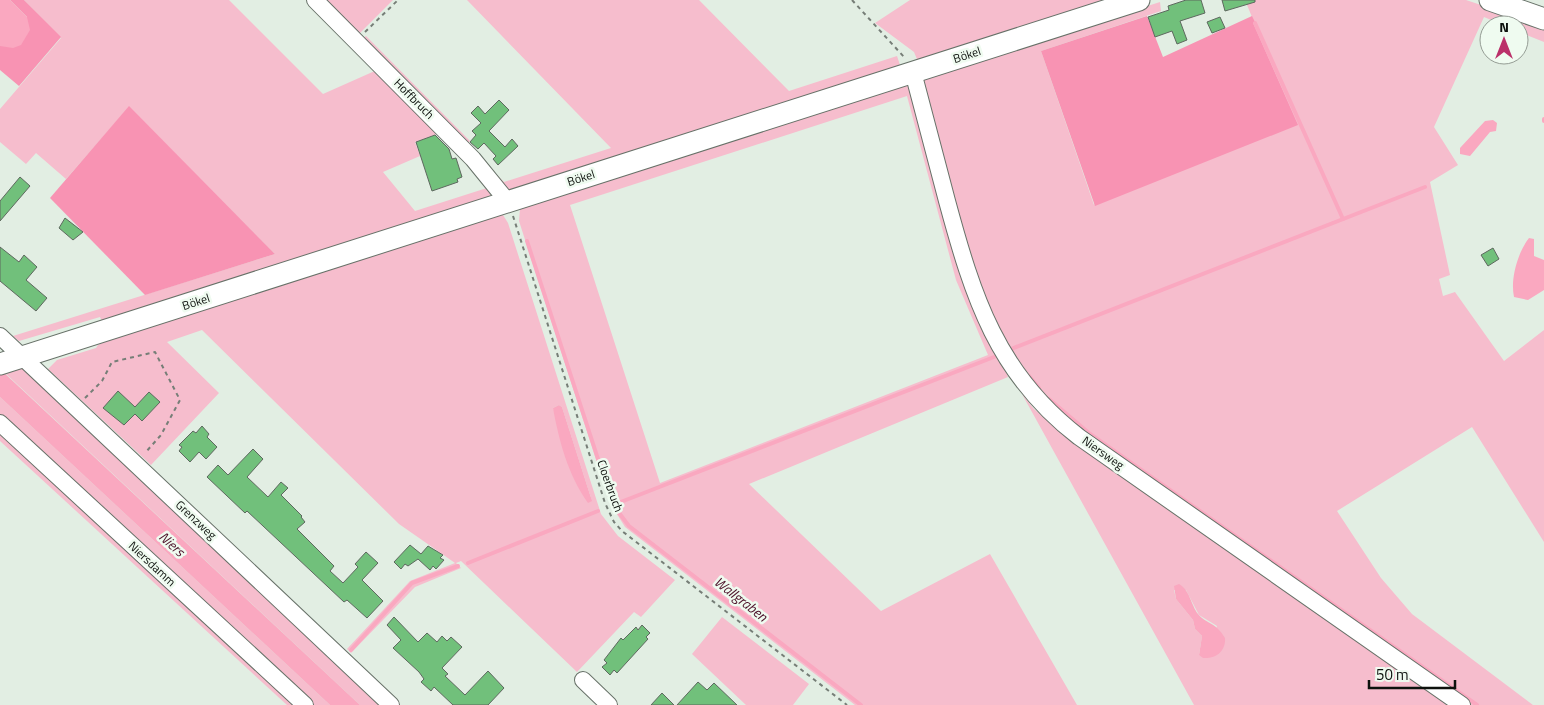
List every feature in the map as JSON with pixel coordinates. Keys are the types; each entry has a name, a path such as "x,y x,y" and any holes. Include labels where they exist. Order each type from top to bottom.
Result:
{"main road":[{"name":"Bökel","path":"0,364 1139,0"},
{"path":"1490,0 1544,19"}],"street":[{"name":"Hoffbruch","path":"315,0 473,159 508,202"},
{"name":"Niersweg","path":"913,72 971,285 994,336 1028,390 1050,413 1079,437 1462,705"},
{"name":"Grenzweg","path":"0,336 391,705"},
{"name":"Niersdamm","path":"0,423 305,705"},
{"path":"583,680 609,705"}],"path":[{"path":"356,41 398,0"},
{"path":"852,0 908,61 913,72"},
{"name":"Cloerbruch","path":"508,202 602,494 614,522 622,531 848,705"},
{"path":"76,406 102,381 112,362 155,352 180,400 161,435 136,463"}],"shaded area":[{"path":"10,0 24,0 61,37 19,86 0,70 0,46 27,17"},
{"path":"24,0 229,0 323,94 377,70 440,133 415,142 420,156 383,172 415,211 490,187 491,200 102,321 100,317 19,341 13,336 275,254 129,107 66,179 36,153 26,164 0,142 0,109 61,38"},
{"path":"322,0 393,0 357,36"},
{"path":"467,0 699,0 789,91 897,56 901,68 511,194 361,40 366,36 470,141 466,145 504,182 611,148"},
{"path":"910,0 1118,0 919,64 914,52 875,23"},
{"path":"1245,0 1466,0 1511,15 1479,15 1479,28 1434,127 1458,165 1430,182 1450,275 1439,279 1443,296 1455,292 1504,361 1544,330 1544,542 1472,427 1337,511 1381,578 1412,614 1533,705 1470,705 1087,438 1043,399 981,306 923,91 923,78 1160,2 1161,11 1041,51 1094,205 1254,22"},
{"path":"1147,16 1163,57 1252,16 1255,22 1253,23 1298,125 1095,206 1041,51"},
{"path":"1529,21 1544,26 1544,42 1529,36"},
{"path":"907,85 911,87 1008,377 749,484 881,611 990,554 1077,705 855,705 625,527 610,503 519,221 520,209","holes":["907,96 956,280 988,355 660,483 570,205"]},
{"path":"129,106 275,254 145,295 50,198"},
{"path":"495,214 503,215 508,223 601,514 618,536 675,580 641,617 634,612 577,672 461,561 456,563 461,568 415,587 351,653 347,649 410,581 455,563 399,524 202,330 167,342 219,393 151,465 48,369 57,360 96,348 98,345 122,332","holes":["559,405 562,407 592,501 553,408"]},
{"path":"25,365 380,705 360,705 4,372"},
{"path":"1022,394 1034,409 1080,448 1448,705 1194,705","holes":["1174,590 1186,590 1199,615 1217,626 1208,658 1199,655 1202,636 1195,629 1193,620 1176,599"]},
{"path":"0,397 330,705 287,705 0,441"},
{"path":"722,617 809,684 793,705 746,705 692,654"}],"water":[{"path":"0,0 10,0 27,17 30,30 21,45 13,48 0,46"},
{"path":"1493,120 1497,123 1496,131 1490,132 1470,156 1460,154 1460,148 1485,121"},
{"path":"1529,238 1534,239 1534,256 1544,260 1544,290 1528,300 1514,297 1513,282 1518,258"},
{"name":"Niers","path":"0,369 360,705 330,705 0,397"},
{"path":"559,405 562,407 592,501 588,503 575,481 561,445 553,408"},
{"path":"1179,584 1186,590 1198,614 1215,626 1225,638 1224,647 1216,656 1203,658 1199,655 1202,636 1195,629 1193,620 1176,599 1174,586"}],"building":[{"path":"1186,0 1201,0 1205,13 1180,21 1187,40 1177,44 1172,31 1155,37 1148,17 1169,10 1168,6"},
{"path":"1222,0 1255,0 1255,2 1225,11"},
{"path":"1220,17 1225,28 1212,33 1207,22"},
{"path":"499,100 509,110 489,131 505,147 512,139 518,146 498,165 493,159 496,156 484,143 478,149 470,142 476,135 472,131 481,123 471,113 478,106 485,114"},
{"path":"435,135 449,149 452,159 456,158 462,177 457,179 458,182 432,191 416,142"},
{"path":"20,177 30,186 0,221 0,201"},
{"path":"65,218 83,232 73,240 59,228"},
{"path":"0,247 19,262 24,255 37,267 26,280 47,298 36,311 0,281"},
{"path":"1493,248 1499,259 1488,266 1481,255"},
{"path":"118,391 135,407 149,392 160,402 142,421 135,414 124,425 103,408"},
{"path":"202,426 209,434 207,437 217,447 206,459 199,452 190,462 179,451 182,447 179,445 193,431 196,433"},
{"path":"253,449 263,459 247,477 268,497 281,482 288,488 281,495 302,516 305,522 297,529 334,566 330,571 343,583 358,567 355,564 366,552 378,563 362,580 383,601 367,618 347,600 344,602 247,511 245,513 207,477 218,465 228,475"},
{"path":"410,545 421,554 428,546 443,555 440,558 444,560 436,569 433,566 430,570 418,559 408,566 405,564 401,569 394,562"},
{"path":"394,617 418,642 427,633 437,642 442,636 447,641 451,637 462,647 442,668 448,674 445,676 465,695 488,671 504,688 488,705 453,705 434,687 431,691 421,682 424,679 419,672 393,648 401,640 387,625"},
{"path":"642,625 650,633 646,637 648,639 617,673 614,670 610,675 602,667 607,663 604,660 621,638 623,640 636,627 638,630"},
{"path":"698,682 707,690 714,683 737,705 677,705"},
{"path":"662,693 674,705 651,705"}],"waterway":[{"path":"1255,23 1343,219"},
{"path":"1012,352 1011,349 1425,187"},
{"path":"527,241 613,505 994,357"},
{"path":"1029,376 1039,388"},
{"path":"1049,399 1090,434 1477,705"},
{"name":"Wallgraben","path":"613,505 629,526 861,705"},
{"name":"Wallgraben","path":"468,563 598,511"},
{"name":"Wallgraben","path":"351,650 412,583 458,566"}]}
